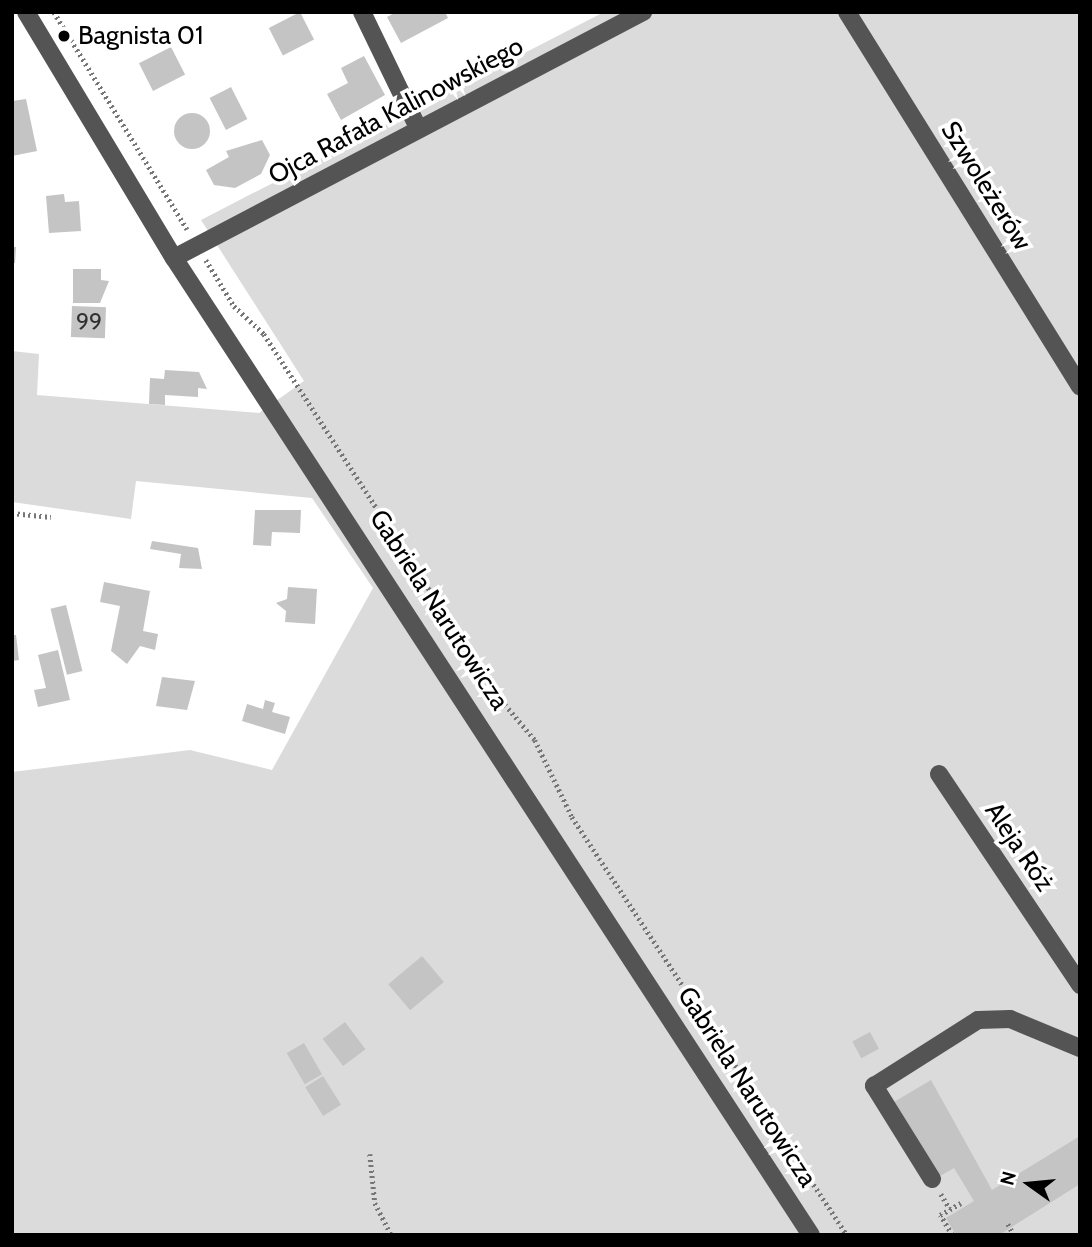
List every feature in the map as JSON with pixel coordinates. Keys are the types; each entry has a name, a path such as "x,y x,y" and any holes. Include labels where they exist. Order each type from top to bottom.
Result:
{"street":[{"name":"Gabriela Narutowicza","path":"26,12 174,258 811,1235"},
{"path":"362,12 418,128"},
{"name":"Szwoleżerów","path":"847,12 1080,387"},
{"name":"Ojca Rafała Kalinowskiego","path":"174,258 630,15"},
{"name":"Aleja Róż","path":"939,774 1080,985"},
{"path":"932,1179 874,1086 978,1020 1010,1019 1080,1048"}],"path":[{"path":"54,12 234,306 264,334 498,696 535,740 572,817 847,1235"},
{"path":"12,513 51,517"},
{"path":"370,1154 375,1203 391,1235"},
{"path":"952,1235 940,1215 961,1203"},
{"path":"1007,1224 1014,1235"}],"shaded area":[{"path":"604,12 1080,12 1080,1235 12,1235 12,772 190,750 272,770 373,588 312,498 136,481 131,519 12,502 12,351 39,354 37,395 259,413 304,381 201,220"}],"building":[{"path":"300,12 314,40 283,56 269,28"},
{"path":"396,12 445,12 448,18 401,43 387,17"},
{"path":"171,47 185,75 153,91 139,63"},
{"path":"364,56 385,95 341,120 327,94 348,83 341,68"},
{"path":"231,87 247,119 226,130 210,98"},
{"path":"26,99 37,151 12,156 12,101"},
{"path":"192,113 205,118 210,131 205,144 192,149 179,144 174,131 179,118"},
{"path":"262,140 270,155 261,174 235,188 214,185 206,170 229,157 226,151"},
{"path":"64,194 65,202 79,201 81,231 49,233 46,196"},
{"path":"12,247 16,247 15,263 12,263"},
{"path":"73,269 101,269 101,280 109,281 100,303 73,303"},
{"path":"72,306 106,307 105,338 71,337"},
{"path":"165,370 199,372 207,389 198,388 198,397 165,395 165,405 149,404 150,378 164,379"},
{"path":"255,510 301,510 300,533 272,532 271,546 253,545"},
{"path":"152,541 198,548 202,569 179,568 181,554 150,549"},
{"path":"104,582 150,591 143,631 158,634 155,650 140,646 127,664 111,651 120,606 100,602"},
{"path":"288,587 317,589 315,624 285,622 286,611 276,603 287,599"},
{"path":"66,605 82,671 67,675 50,609"},
{"path":"12,635 16,635 19,660 12,661"},
{"path":"58,650 70,700 38,707 34,690 46,688 38,655"},
{"path":"162,677 195,681 187,710 156,706"},
{"path":"265,700 275,703 272,712 290,717 285,734 242,721 247,704 263,709"},
{"path":"422,956 444,982 410,1010 388,984"},
{"path":"345,1022 365,1049 343,1066 323,1039"},
{"path":"870,1032 879,1049 861,1058 852,1041"},
{"path":"304,1043 322,1074 305,1084 287,1053"},
{"path":"323,1076 341,1105 323,1116 305,1087"},
{"path":"931,1080 992,1190 1080,1136 1080,1184 999,1235 956,1235 946,1218 974,1201 954,1168 940,1176 894,1102"}],"place":[{"name":"Bagnista 01","path":"64,36"}]}
